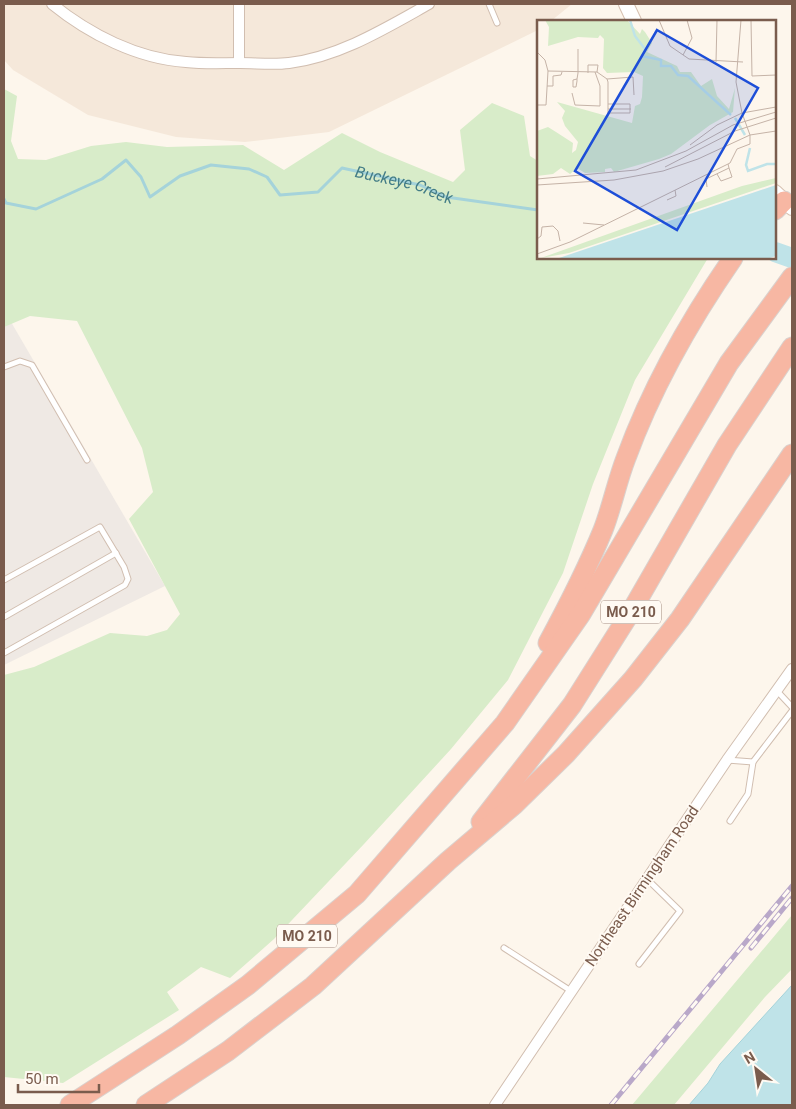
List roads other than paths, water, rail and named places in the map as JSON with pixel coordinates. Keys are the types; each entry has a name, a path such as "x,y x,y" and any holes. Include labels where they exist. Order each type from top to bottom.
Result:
{"highway":[{"path":"505,723 572,599 604,529 626,458 674,353 704,300 732,259"},
{"name":"MO 210","path":"70,1105 178,1035 248,985 357,894 505,723 581,614 729,363 792,277"},
{"name":"MO 210","path":"146,1105 228,1051 313,986 448,861 507,790 572,705 632,610 727,445 792,347"},
{"path":"448,861 514,805 566,754 633,679 711,575 792,454"}],"main road":[{"path":"626,4 634,20"}],"street":[{"path":"52,4 79,23 130,48 185,62 289,64 315,57 364,38 429,4"},
{"path":"239,4 239,63"},
{"name":"Northeast Birmingham Road","path":"495,1105 727,760 792,669"}],"lane":[{"path":"489,4 497,23"},
{"path":"4,367 20,361 32,365 87,460"},
{"path":"4,580 96,528 103,530 128,580 125,584 4,653"},
{"path":"4,617 116,553"},
{"path":"730,821 748,794 753,762 792,709 777,691"},
{"path":"727,760 753,762"},
{"path":"639,964 680,911 647,879"},
{"path":"504,948 571,991"}],"water":[{"path":"792,985 792,1105 689,1105 708,1083 720,1064"}],"waterway":[{"name":"Buckeye Creek","path":"4,199 6,203 36,209 102,179 126,160 141,177 150,197 180,176 211,165 249,169 267,177 280,195 318,192 342,168 420,185 446,197 537,210"},
{"name":"Buckeye Creek","path":"776,252 792,258"}],"railway":[{"path":"611,1105 792,886"},
{"path":"751,948 792,898"}]}
